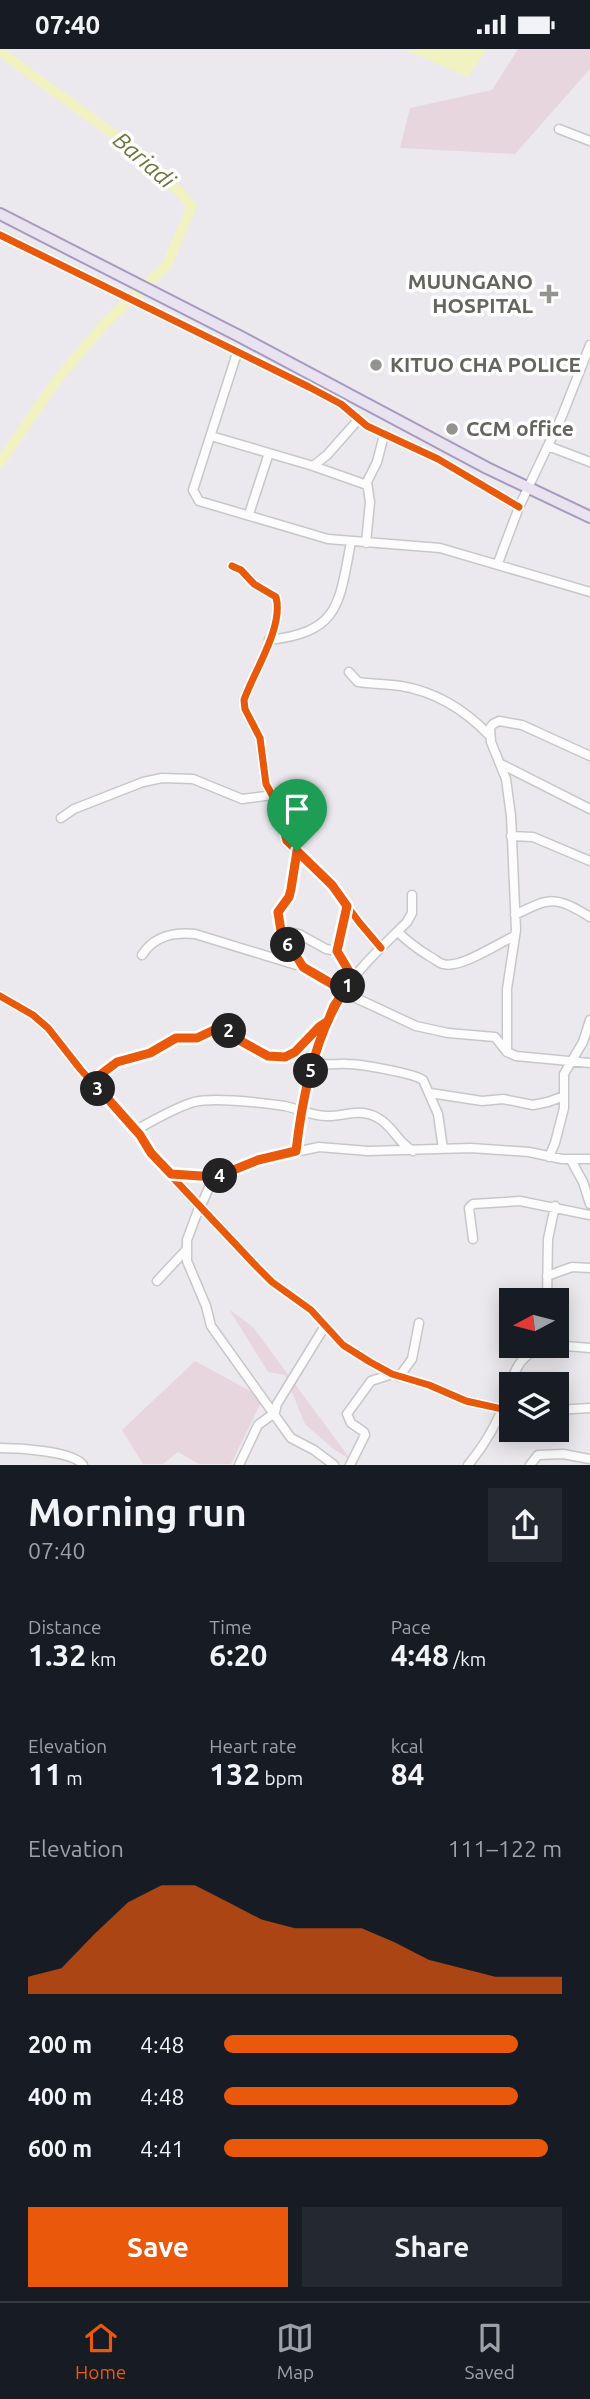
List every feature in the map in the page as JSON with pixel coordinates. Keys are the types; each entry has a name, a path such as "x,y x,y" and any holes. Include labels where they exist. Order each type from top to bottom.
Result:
{"highway":[{"path":"0,213 528,488 590,517"}],"street":[{"path":"559,129 590,141"},
{"path":"0,236 162,313 341,404 358,420 438,459 519,507"},
{"path":"498,563 519,507 590,345"},
{"path":"237,353 193,490 199,501 249,514 300,532 351,542 430,546 498,563 590,592"},
{"path":"313,466 327,455 358,420"},
{"path":"366,543 370,502 367,485 384,435"},
{"path":"211,436 367,485"},
{"path":"548,446 588,460"},
{"path":"249,514 269,453"},
{"path":"327,455 333,473"},
{"path":"270,640 304,635 326,621 342,589 351,542"},
{"path":"232,566 276,597 278,612 270,640 244,700 245,709 260,737 266,784 273,795 282,833 286,841 332,885 381,948"},
{"path":"349,672 358,682 415,689 465,712 489,736 501,764 509,794 515,915 515,936 507,989 507,1052"},
{"path":"489,736 496,721 509,722 522,725 590,756"},
{"path":"501,764 590,809"},
{"path":"61,818 74,809 143,782 162,778 193,779 242,799 273,795"},
{"path":"511,836 533,837 590,861"},
{"path":"297,851 289,897 278,912 281,930 303,967"},
{"path":"296,1151 302,1110 314,1061 328,1021 353,978 407,922 412,913 412,895"},
{"path":"515,915 533,905 557,900 590,917"},
{"path":"347,906 337,951 353,978"},
{"path":"281,930 299,934 326,949 337,951"},
{"path":"398,932 416,949 437,962 450,965 467,962 492,946 515,936"},
{"path":"142,955 158,938 195,933 303,967 343,992 416,1026 448,1033 495,1038 507,1052 516,1056 590,1063"},
{"path":"0,996 33,1015 48,1028 136,1130 151,1153 257,1267 272,1282 311,1310 343,1345 396,1375 429,1385 466,1401 499,1409"},
{"path":"549,1157 562,1118 563,1081 569,1062 583,1042 590,1020"},
{"path":"92,1081 117,1062 150,1053 176,1038 197,1038 216,1029 228,1031 268,1056 285,1057 295,1052 328,1021"},
{"path":"314,1061 327,1066 350,1064 408,1073 423,1080 438,1114 443,1149"},
{"path":"430,1093 533,1105 564,1097"},
{"path":"136,1130 194,1103 206,1101 276,1105 325,1116 349,1112 377,1117 385,1122 403,1145 413,1151"},
{"path":"171,1174 213,1178 258,1160 319,1146 368,1151 471,1148 517,1151 571,1160 590,1159"},
{"path":"571,1160 583,1182 590,1204"},
{"path":"213,1178 192,1225 187,1249 187,1261 206,1306 211,1326 273,1415 296,1442 314,1450 334,1465"},
{"path":"473,1240 469,1207 473,1204 520,1201 590,1215"},
{"path":"547,1288 550,1225 555,1206"},
{"path":"157,1280 187,1249"},
{"path":"547,1276 572,1267 590,1268"},
{"path":"350,1465 365,1435 364,1431 349,1420 347,1414 371,1381 396,1375 411,1363 419,1323"},
{"path":"239,1465 258,1426 273,1415 325,1326"},
{"path":"569,1346 590,1348"},
{"path":"569,1409 590,1408"},
{"path":"467,1465 499,1423"},
{"path":"0,1448 35,1450 74,1457 83,1465"},
{"path":"530,1465 538,1455 546,1453 571,1461 590,1459"}],"shaded area":[{"path":"404,49 487,49 468,77"},
{"path":"518,49 590,49 590,69 515,154 400,148 410,108 492,90"},
{"path":"229,1309 253,1327 351,1460 332,1448 305,1424 285,1375 268,1372"},
{"path":"195,1361 263,1398 231,1464 199,1464 178,1452 163,1464 143,1464 122,1430"}],"waterway":[{"name":"Bariadi","path":"0,51 148,162 192,206 166,266 105,323 56,381 0,463"}],"cycle path":[{"path":"0,235 309,387 341,404 367,426 438,459 519,507"},
{"path":"232,566 276,597 276,622 272,635 244,700 245,709 260,738 266,784 277,804 286,841 332,885 381,948"},
{"path":"0,996 33,1015 48,1028 81,1070 140,1135 161,1165 272,1282 311,1310 343,1345 392,1374 429,1385 466,1401 499,1408"}],"place":[{"name":"MUUNGANO HOSPITAL","path":"549,294"},
{"name":"KITUO CHA POLICE","path":"376,365"},
{"name":"CCM office","path":"452,429"}],"route":[{"path":"297,851 289,897 278,909 281,931 303,967 344,991 334,1006 309,1077 296,1151 258,1160 216,1177 171,1174 92,1081 117,1062 150,1053 176,1038 193,1039 216,1029 228,1031 268,1056 285,1057 295,1052 328,1021 334,1006 353,978 337,951 347,906 332,885 297,851"}]}
